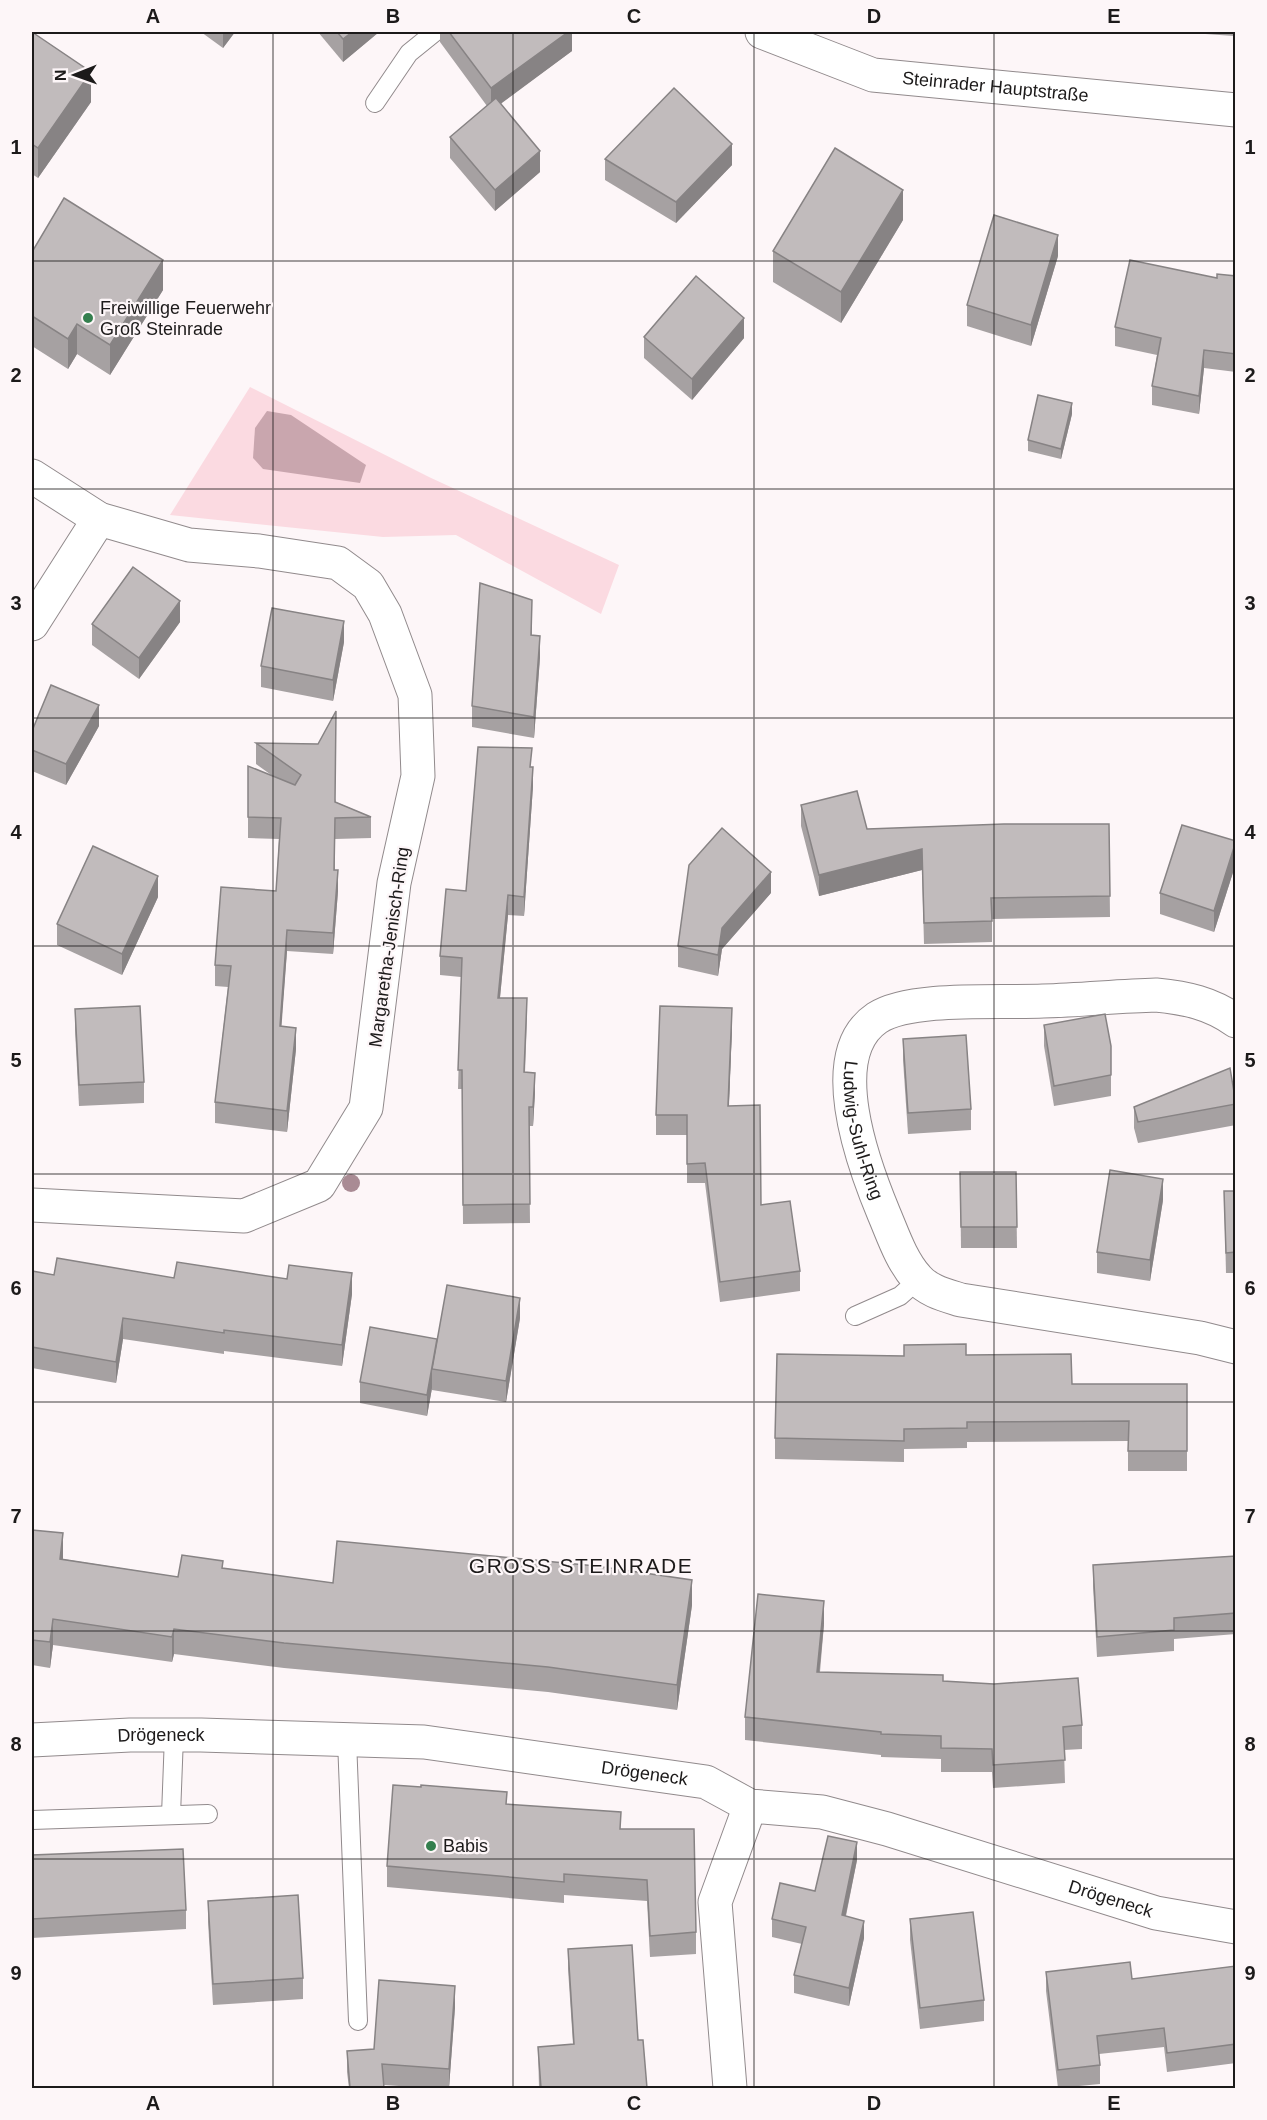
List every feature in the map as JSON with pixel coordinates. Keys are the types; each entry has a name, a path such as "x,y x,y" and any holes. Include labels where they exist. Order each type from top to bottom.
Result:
{"street":[{"name":"Steinrader Hauptstraße","path":"762,32 873,75 1236,110"},
{"name":"Margaretha-Jenisch-Ring","path":"32,476 99,519 189,545 259,551 338,563 368,585 385,614 415,695 418,776 394,883 366,1108 319,1185 244,1216 32,1205"},
{"path":"32,624 99,519"},
{"name":"Ludwig-Suhl-Ring","path":"1236,1021 1209,1005 1187,998 1156,995 938,1004 877,1017 861,1032 850,1066 853,1115 859,1150 902,1256 918,1280 940,1294 961,1300 1200,1338 1236,1347"},
{"name":"Drögeneck","path":"32,1740 174,1736 424,1742 705,1782 750,1806 822,1812 887,1829 1156,1913 1236,1927"},
{"path":"730,2088 715,1902 750,1806"}],"lane":[{"path":"375,103 409,53 435,32"},
{"path":"855,1316 900,1296 918,1280"},
{"path":"171,1815 174,1736"},
{"path":"347,1740 358,2021"},
{"path":"32,1820 208,1814"}],"shaded area":[{"path":"250,387 429,477 619,565 601,614 456,535 383,537 170,515"},
{"path":"267,411 291,415 366,465 360,483 263,469 253,458 255,428"}],"building":[{"path":"32,32 91,72 38,148 32,144"},
{"path":"337,32 352,32 343,39"},
{"path":"449,32 568,32 491,88"},
{"path":"674,88 732,144 676,202 605,159"},
{"path":"496,98 540,151 495,190 450,137"},
{"path":"835,148 903,190 841,292 773,251"},
{"name":"Freiwillige Feuerwehr Groß Steinrade","path":"64,198 163,260 110,345 77,324 68,339 32,316 32,252"},
{"path":"994,215 1058,235 1031,325 967,305"},
{"path":"1130,260 1217,278 1217,274 1236,276 1236,354 1204,350 1199,396 1152,386 1161,338 1115,327"},
{"path":"696,276 744,318 692,379 644,337"},
{"path":"1038,395 1072,403 1061,449 1028,440"},
{"path":"133,567 180,601 139,658 92,624"},
{"path":"480,583 532,600 531,635 540,636 534,717 472,706"},
{"path":"272,608 344,621 333,680 261,666"},
{"path":"51,685 99,705 66,764 32,750 32,731"},
{"path":"336,711 335,802 371,817 335,818 334,870 338,870 333,933 287,930 280,1026 296,1028 287,1111 215,1102 231,966 215,965 221,887 276,891 281,818 248,817 248,766 295,785 301,775 256,743 318,744"},
{"path":"478,747 532,748 530,767 533,767 524,897 508,895 498,998 527,998 524,1072 535,1073 533,1107 529,1107 530,1204 463,1205 462,1070 458,1070 462,958 440,956 446,889 466,891"},
{"path":"857,791 867,829 1004,824 1109,824 1110,896 991,898 992,921 924,923 922,849 819,875 801,805"},
{"path":"1182,825 1236,841 1214,911 1160,893"},
{"path":"722,828 771,872 722,928 718,955 678,946 689,865"},
{"path":"93,846 158,876 122,954 57,924"},
{"path":"140,1006 144,1082 79,1085 75,1009"},
{"path":"660,1006 732,1008 728,1106 760,1105 761,1205 790,1201 800,1271 720,1282 705,1163 687,1164 687,1115 656,1115"},
{"path":"1105,1014 1111,1046 1111,1075 1054,1086 1044,1025"},
{"path":"966,1035 971,1109 908,1113 903,1039"},
{"path":"1230,1068 1236,1104 1138,1122 1134,1107"},
{"path":"1110,1170 1163,1179 1150,1260 1097,1252"},
{"path":"960,1172 1016,1172 1017,1227 961,1227"},
{"path":"1224,1191 1236,1191 1236,1252 1226,1253"},
{"path":"57,1258 174,1278 177,1262 287,1279 289,1265 352,1273 342,1345 224,1330 224,1333 123,1318 116,1362 32,1347 32,1271 54,1275"},
{"path":"447,1285 520,1298 506,1381 432,1369"},
{"path":"370,1327 437,1339 427,1395 360,1382"},
{"path":"966,1344 966,1355 1071,1354 1072,1384 1187,1384 1187,1451 1128,1451 1129,1421 967,1422 967,1428 904,1429 904,1441 775,1438 777,1354 904,1356 904,1345"},
{"path":"32,1530 63,1533 60,1559 178,1577 182,1555 223,1561 222,1568 333,1583 337,1541 596,1566 692,1580 677,1685 548,1667 284,1643 174,1629 172,1637 53,1619 50,1642 32,1640"},
{"path":"1236,1556 1236,1613 1174,1618 1174,1630 1097,1637 1093,1565"},
{"path":"758,1594 824,1601 817,1672 943,1675 943,1681 994,1684 1078,1678 1082,1725 1063,1727 1065,1760 993,1765 992,1749 941,1748 941,1736 881,1734 881,1732 745,1717"},
{"path":"393,1785 507,1792 506,1804 621,1812 620,1829 694,1829 696,1932 650,1936 647,1880 564,1874 564,1882 387,1866"},
{"path":"828,1836 857,1842 842,1915 864,1921 849,1988 794,1975 806,1927 772,1919 780,1883 815,1891"},
{"path":"183,1849 186,1910 32,1919 32,1855"},
{"path":"298,1895 303,1978 213,1984 208,1901"},
{"path":"973,1912 984,2000 920,2008 910,1919"},
{"path":"632,1945 638,2040 643,2040 647,2088 541,2088 538,2047 574,2044 568,1949"},
{"path":"1130,1962 1132,1979 1236,1966 1236,2044 1167,2053 1164,2028 1097,2036 1100,2065 1058,2070 1046,1972"},
{"path":"379,1980 455,1986 449,2069 382,2064 384,2088 350,2088 347,2051 374,2049"}],"place":[{"name":"Freiwillige Feuerwehr Groß Steinrade","path":"88,318"},
{"name":"Babis","path":"431,1846"}],"district":[{"name":"GROSS STEINRADE","path":"581,1565"}]}
